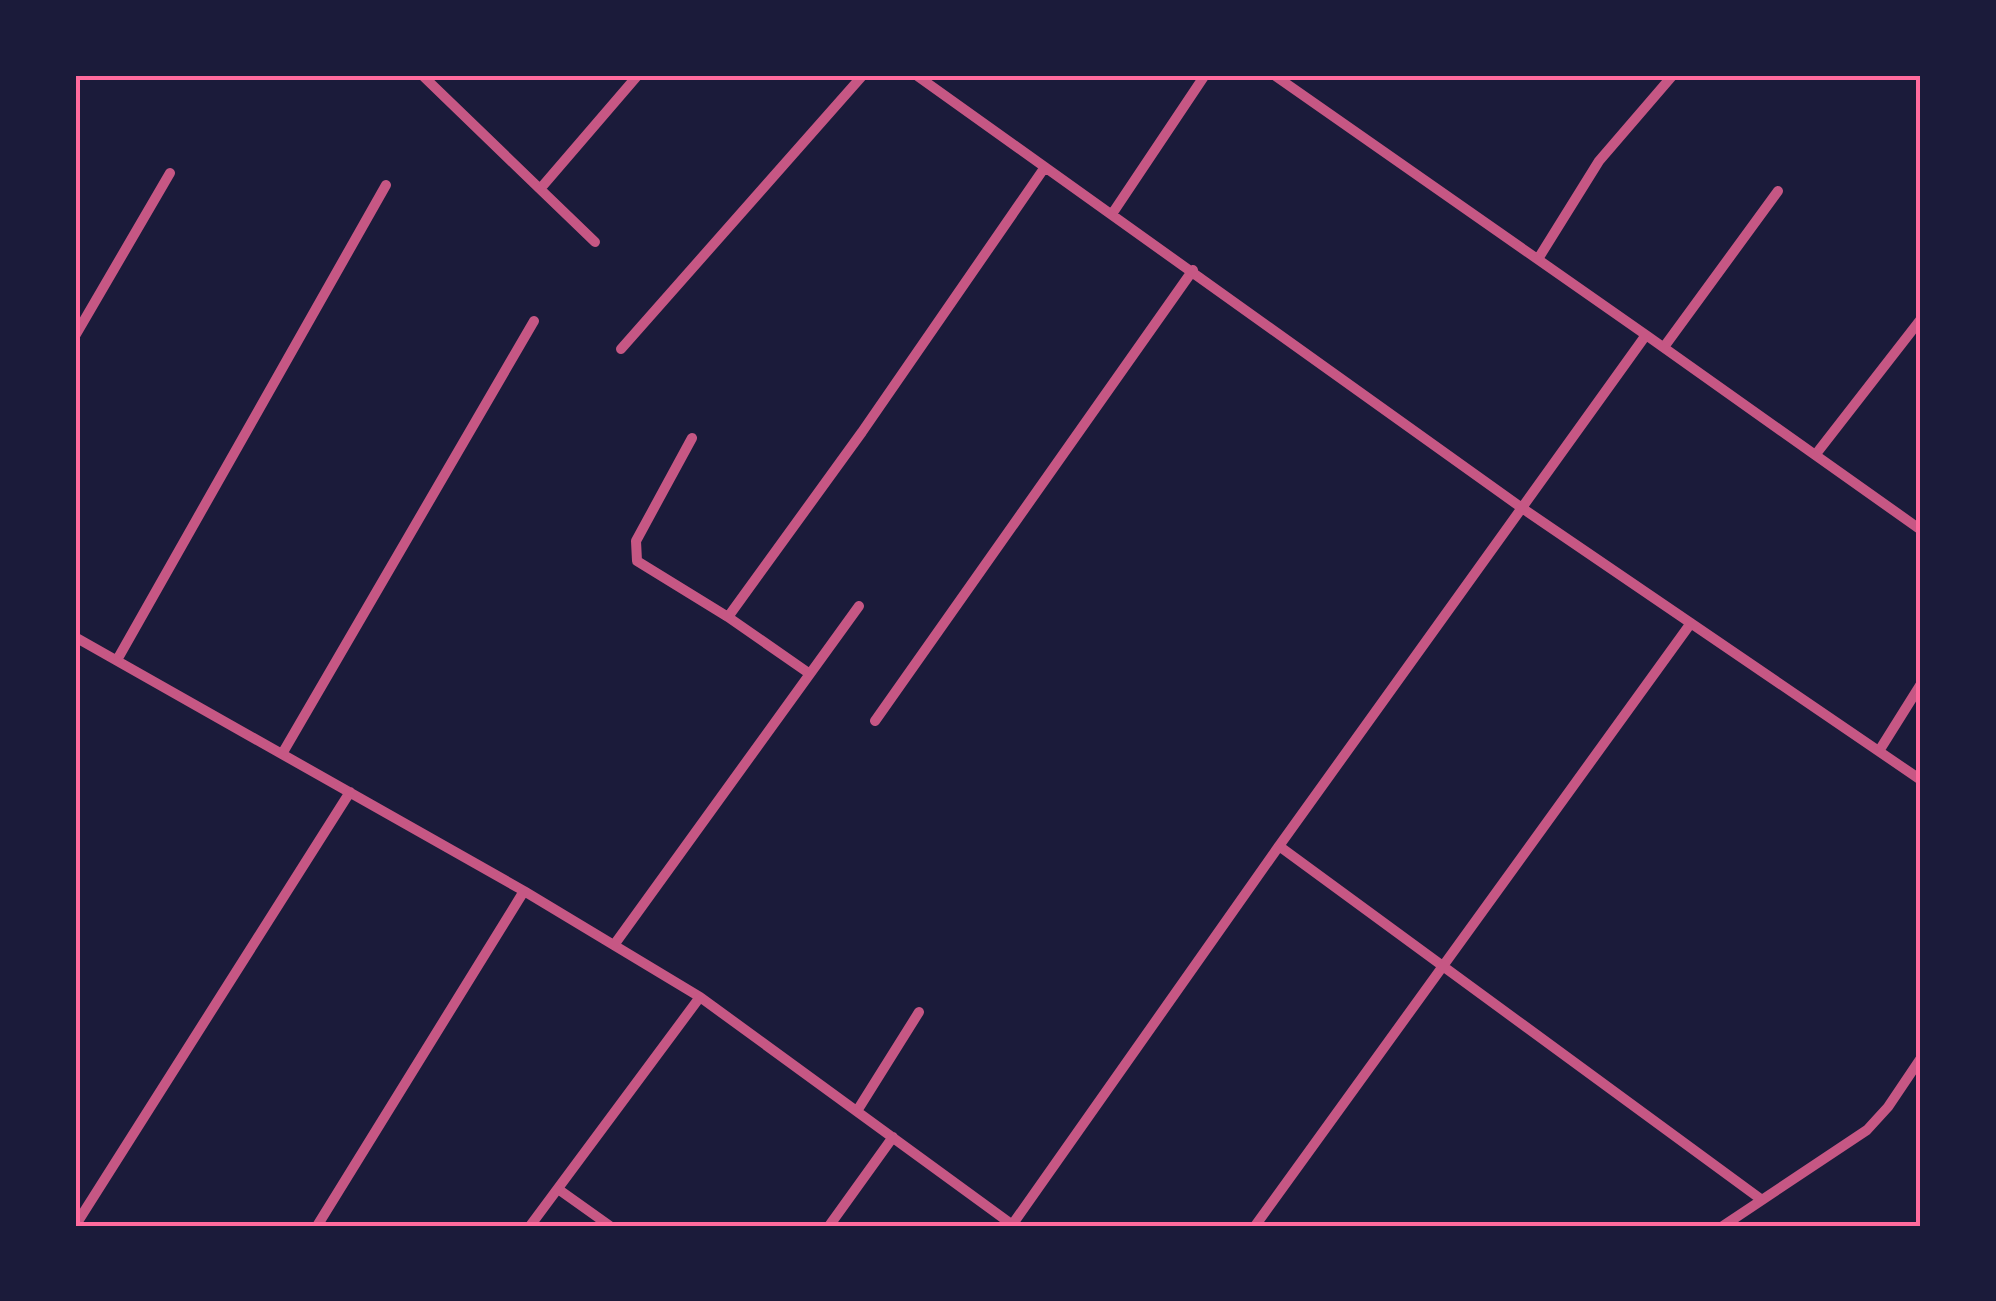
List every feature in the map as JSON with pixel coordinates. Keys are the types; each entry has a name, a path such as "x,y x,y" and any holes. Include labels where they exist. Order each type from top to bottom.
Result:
{"street":[{"path":"422,75 595,242"},
{"path":"540,189 638,75"},
{"path":"621,349 863,75"},
{"path":"916,75 1522,508 1921,780"},
{"path":"1112,214 1205,75"},
{"path":"1274,75 1921,530"},
{"path":"1538,259 1600,161 1673,75"},
{"path":"728,617 862,432 1045,167"},
{"path":"75,336 170,173"},
{"path":"117,660 386,185"},
{"path":"1664,347 1778,191"},
{"path":"875,721 1193,270"},
{"path":"1816,454 1921,319"},
{"path":"282,754 534,321"},
{"path":"75,636 524,891 700,997 1013,1225 1646,335"},
{"path":"692,438 636,540 637,561 810,674"},
{"path":"614,945 859,606"},
{"path":"1255,1226 1690,623"},
{"path":"1879,752 1921,684"},
{"path":"75,1226 350,792"},
{"path":"1280,846 1762,1200"},
{"path":"316,1226 524,891"},
{"path":"530,1226 700,997"},
{"path":"857,1111 919,1012"},
{"path":"1729,1225 1867,1130 1921,1058"},
{"path":"829,1226 893,1137"},
{"path":"558,1188 610,1226"}]}
